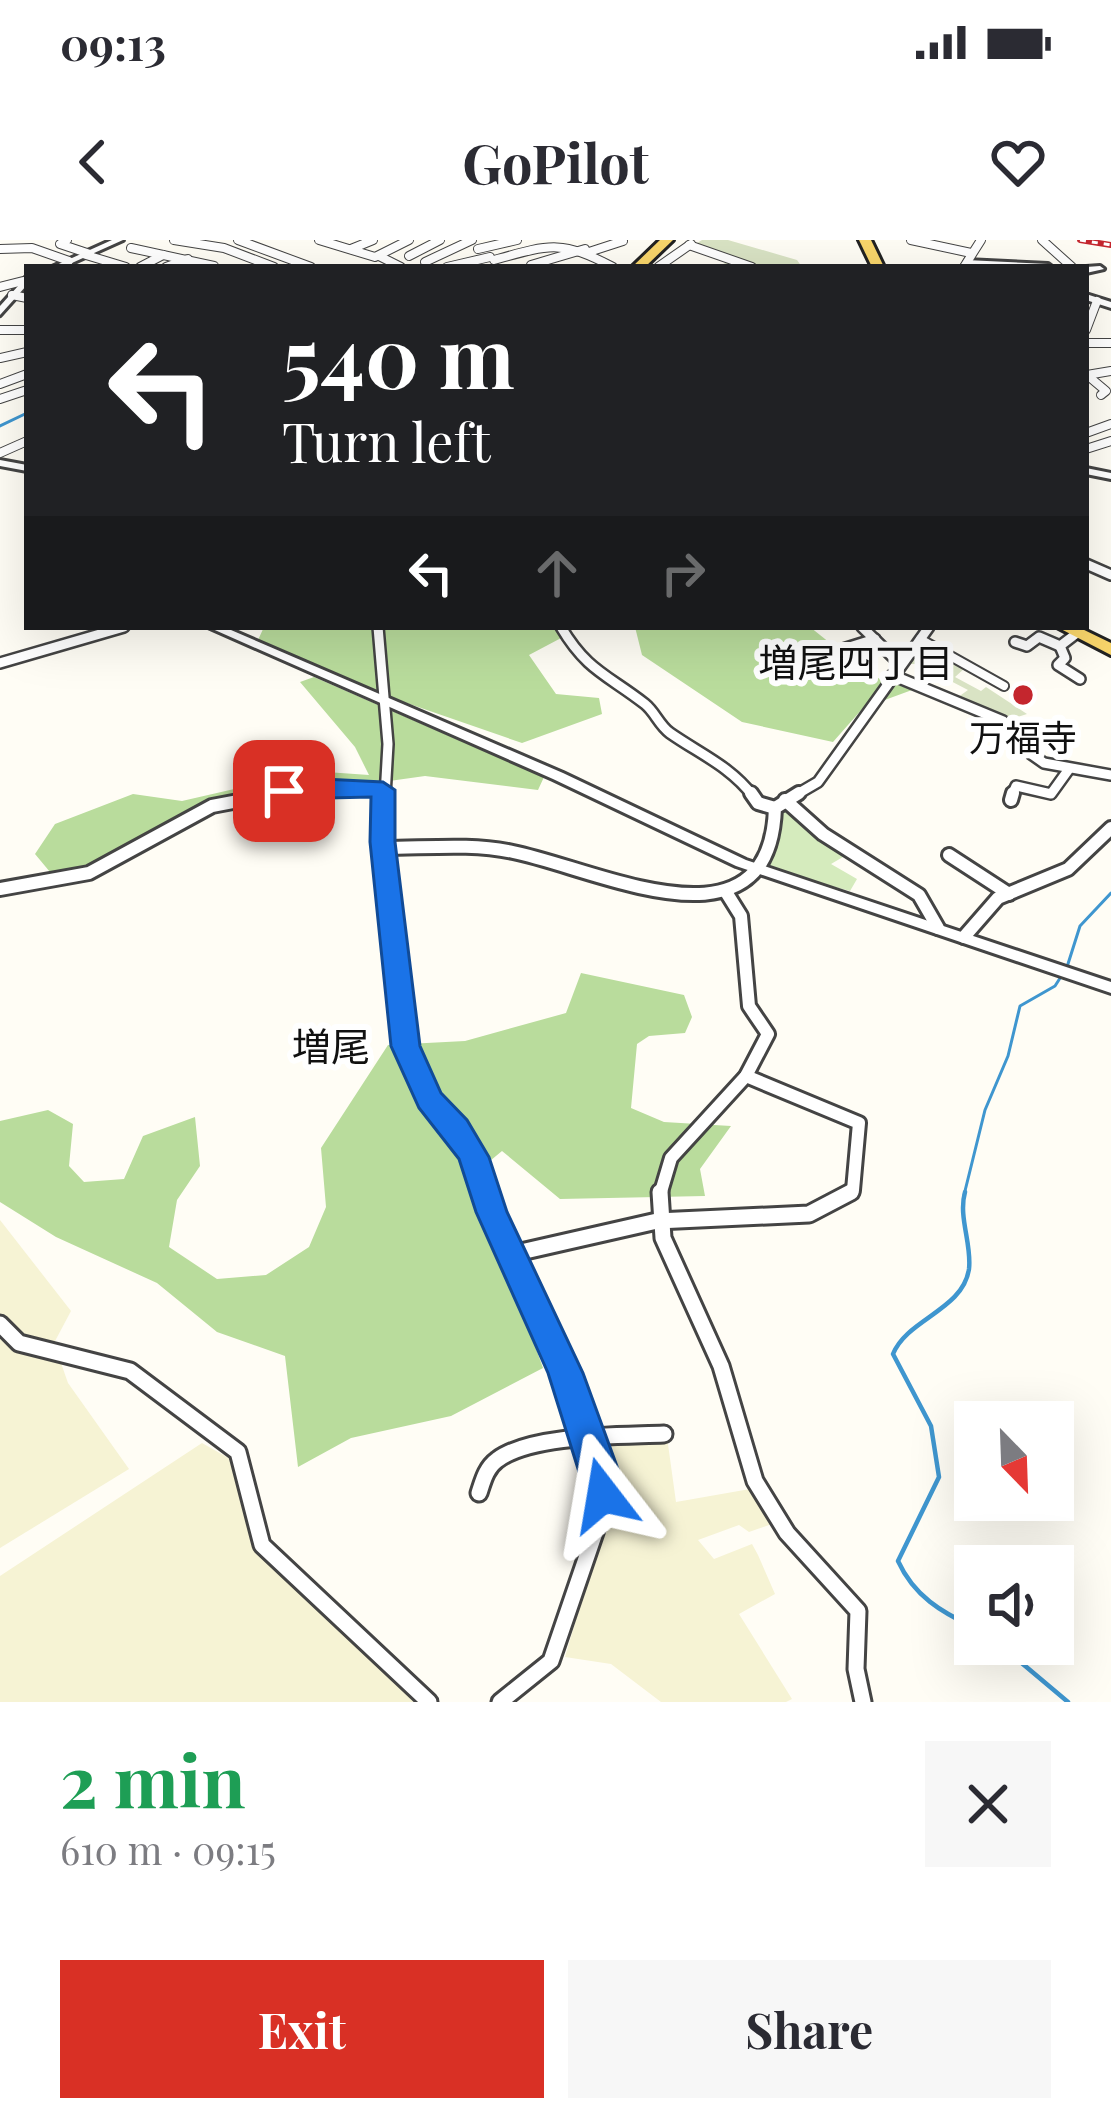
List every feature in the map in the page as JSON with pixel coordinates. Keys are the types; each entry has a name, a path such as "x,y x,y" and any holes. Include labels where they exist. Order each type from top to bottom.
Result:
{"main road":[{"path":"652,263 667,240"},
{"path":"1067,635 1111,650"}],"street":[{"path":"0,248 10,240"},
{"path":"67,240 60,244 115,264"},
{"path":"64,264 119,240"},
{"path":"174,240 224,248 260,264"},
{"path":"224,248 239,240 302,264"},
{"path":"323,240 391,264"},
{"path":"350,250 373,240"},
{"path":"379,256 409,240"},
{"path":"409,256 440,240"},
{"path":"478,249 517,240"},
{"path":"538,240 586,248"},
{"path":"848,240 865,241"},
{"path":"910,240 968,261 1008,264"},
{"path":"968,261 981,240"},
{"path":"1042,240 1069,264"},
{"path":"534,264 623,241"},
{"path":"390,250 423,264 470,242 499,264"},
{"path":"652,263 693,243 745,264"},
{"path":"0,248 26,244 69,262"},
{"path":"462,264 551,244"},
{"path":"131,248 206,264"},
{"path":"556,264 586,248"},
{"path":"146,264 164,254"},
{"path":"217,264 242,255"},
{"path":"175,264 190,259"},
{"path":"0,312 24,281"},
{"path":"12,295 24,297"},
{"path":"1099,301 1111,295"},
{"path":"1089,377 1106,391 1101,395"},
{"path":"0,663 114,630"},
{"path":"221,630 760,869 1111,988"},
{"path":"378,630 386,701 384,848 405,1046 429,1100 467,1142 600,1469 601,1516 551,1661 500,1702"},
{"path":"563,630 605,680 649,706 664,729 736,774 758,802 780,804 920,895 938,928"},
{"path":"865,630 900,664"},
{"path":"384,848 508,851 640,888 697,895 726,892 760,869 772,849 780,804 818,782 927,630"},
{"path":"1015,642 1027,646 1039,637 1067,635 1065,658 1058,665 1080,679"},
{"path":"843,649 875,639"},
{"path":"920,639 1004,686"},
{"path":"892,675 1003,721 1030,754 1069,769 1111,775"},
{"path":"1011,800 1016,786 1051,794 1069,769"},
{"path":"0,889 89,874 212,806 314,788 383,790"},
{"path":"964,937 998,898 1068,869 1111,828"},
{"path":"949,855 1009,894"},
{"path":"726,892 741,916 749,1006 768,1034 746,1076 671,1158 663,1172 660,1220 686,1299 722,1366 752,1478 776,1519 858,1611 857,1685 863,1702"},
{"path":"512,1254 660,1220 802,1217 836,1206 853,1190 859,1124 746,1076"},
{"path":"0,1324 19,1343 130,1371 238,1452 262,1545 429,1702"},
{"path":"479,1493 487,1471 500,1457 590,1439 664,1434"}],"shaded area":[{"path":"0,1220 71,1311 54,1343 68,1383 129,1469 0,1548"},
{"path":"667,1437 676,1502 750,1489 772,1524 749,1532 739,1525 698,1540 714,1559 752,1544 758,1555 775,1594 739,1614 792,1699 786,1702 661,1702 611,1664 565,1657 609,1507 599,1440"},
{"path":"202,1443 232,1460 254,1546 417,1702 0,1702 0,1576"}],"green space":[{"path":"702,240 728,240 800,264 723,264 736,257 694,245"},
{"path":"263,630 560,630 563,637 529,655 556,694 599,698 602,714 522,743 398,700 258,640"},
{"path":"636,630 814,630 870,675 912,690 863,708 833,742 742,722 642,655"},
{"path":"923,643 965,668 955,677 981,691 986,687 1027,714 1008,720 954,700 968,690 918,664 905,664"},
{"path":"314,677 544,777 538,790 425,776 375,783 315,780 249,790 188,810 85,866 50,872 35,854 55,824 133,794 182,801 312,771 369,775 355,747 300,682"},
{"path":"784,805 848,854 831,864 857,879 850,891 764,868 776,849 779,809"},
{"path":"581,973 684,995 692,1017 685,1033 649,1036 637,1044 631,1108 664,1122 731,1126 700,1169 705,1196 560,1199 502,1151 473,1175 543,1368 451,1416 351,1438 298,1467 285,1356 217,1332 157,1283 56,1237 0,1202 0,1121 48,1110 73,1124 69,1166 84,1182 124,1179 143,1136 195,1117 200,1166 177,1200 169,1247 217,1279 266,1275 309,1247 326,1207 321,1148 388,1045 465,1041 566,1013"}],"waterway":[{"path":"0,426 24,414"},
{"path":"1067,967 1080,926 1111,893"},
{"path":"964,1195 985,1110 1008,1056 1020,1006 1055,986 1062,975"},
{"path":"954,1618 912,1584 898,1561 939,1477 931,1426 893,1354 910,1332 946,1305 965,1283 969,1260 965,1192"},
{"path":"1024,1665 1068,1702"}],"railway":[{"path":"1080,240 1111,245"}],"place":[{"name":"万福寺","path":"1023,695"}],"district":[{"name":"増尾四丁目","path":"856,661"},
{"name":"増尾","path":"331,1045"}],"route":[{"path":"284,791 323,787 383,790 383,842 405,1046 429,1100 456,1128 474,1157 492,1212 566,1373 600,1469 603,1495"}]}
